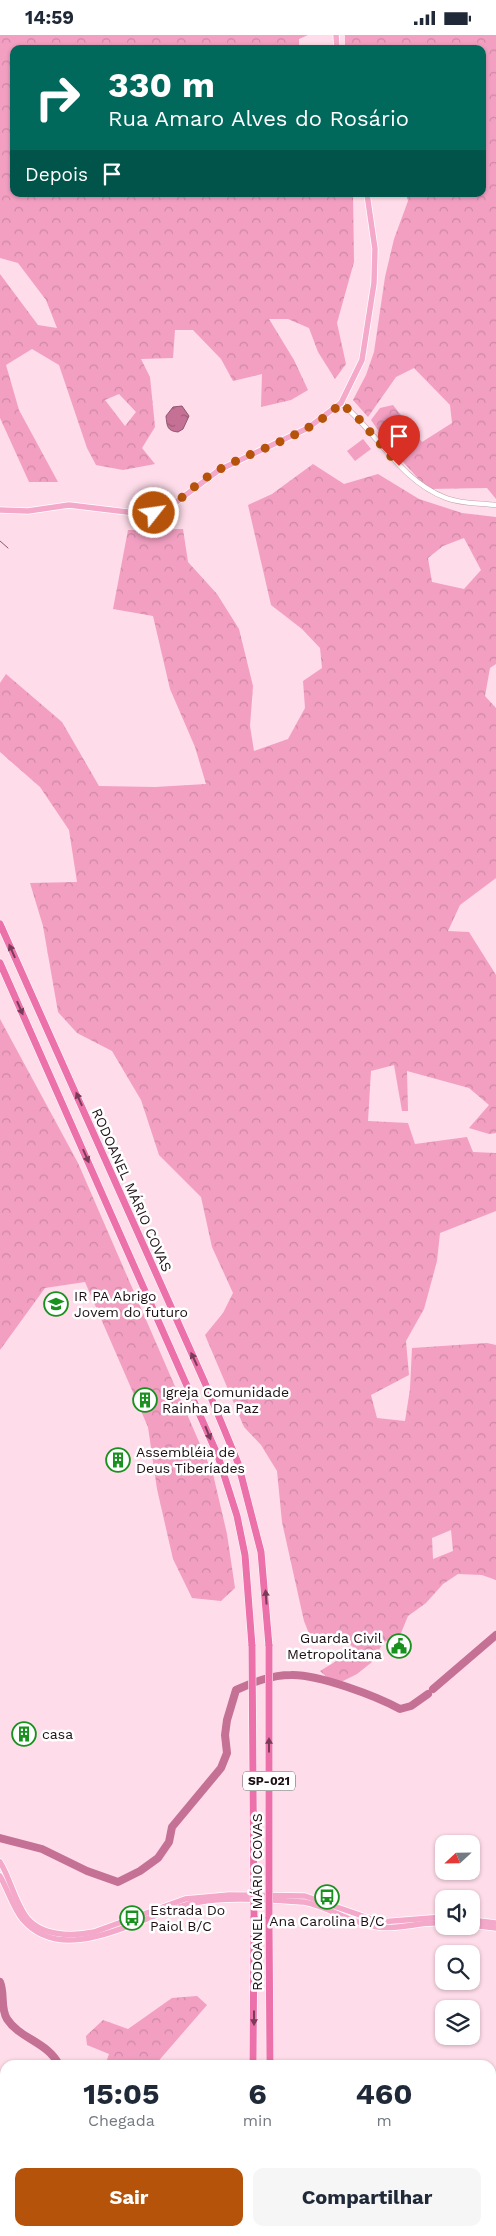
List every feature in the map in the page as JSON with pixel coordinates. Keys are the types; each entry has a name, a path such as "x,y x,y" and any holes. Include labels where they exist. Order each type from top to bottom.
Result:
{"highway":[{"name":"RODOANEL MÁRIO COVAS","path":"0,923 205,1383 238,1463 251,1508 261,1552 269,1646 270,2060"},
{"name":"RODOANEL MÁRIO COVAS","path":"0,963 218,1456 237,1516 245,1555 252,1646 253,2060"}],"main road":[{"path":"0,510 28,511 68,505 129,513 158,513 167,509 219,469 308,428 341,403 362,360 374,283 375,249 367,197"},
{"path":"0,1861 28,1919 46,1931 64,1934 94,1932 185,1899 230,1895 305,1896 380,1922 435,1918"},
{"path":"0,1876 24,1921 45,1935 65,1939 100,1936 184,1905 205,1901 304,1902 318,1905 381,1928 435,1924"},
{"path":"480,1921 496,1923"},
{"path":"480,1926 496,1928"}],"street":[{"path":"341,403 360,420 399,466 420,485 452,500 496,505"}],"green space":[{"path":"0,35 308,35 299,39 299,45 10,45 10,197 353,197 354,262 337,323 346,364 335,379 318,352 309,328 288,319 269,319 294,360 308,390 291,400 261,407 262,374 233,381 221,359 193,330 175,330 173,358 141,359 150,377 155,427 142,448 155,464 123,470 96,465 87,448 59,365 32,349 6,365 19,410 58,482 29,482 0,418 0,274 38,325 57,328 46,300 18,263 0,258","holes":["119,394 136,412 125,426 105,400"]},
{"path":"345,35 496,35 496,499 487,488 428,489 391,449 371,420 380,408 393,405 422,442 452,423 450,405 414,368 396,377 368,417 353,400 366,375 374,352 385,277 394,239 408,201 407,197 486,197 486,45 345,45"},
{"path":"363,439 371,449 355,461 347,451"},
{"path":"313,464 344,484 378,474 419,499 462,513 496,517 496,664 490,668 485,696 496,708 496,878 460,905 448,931 469,932 496,975 496,1133 489,1134 469,1128 489,1105 469,1088 407,1071 408,1111 402,1111 394,1065 371,1071 368,1121 408,1123 415,1144 467,1137 473,1152 496,1153 496,1211 440,1233 437,1261 424,1309 406,1341 409,1375 371,1395 377,1418 405,1421 410,1389 412,1348 487,1343 496,1345 496,1580 482,1575 458,1574 443,1584 426,1603 408,1616 401,1633 383,1643 372,1662 357,1674 335,1685 320,1671 356,1649 345,1641 312,1641 304,1621 282,1522 277,1471 261,1445 244,1427 205,1335 223,1313 233,1293 212,1247 201,1197 159,1155 141,1100 112,1051 77,1033 58,1012 43,926 30,883 77,882 69,830 40,787 0,752 0,683 6,674 62,722 99,786 155,787 206,784 195,747 170,689 153,616 113,609 128,530 183,529 188,562 217,594 239,629 253,686 250,726 254,751 288,739 305,708 303,681 322,668 320,648 302,629 271,605 248,505 272,494","holes":["464,538 481,570 464,589 432,582 428,558 443,546","451,1530 453,1551 433,1559 432,1538"]},
{"path":"0,1019 78,1163 213,1474 227,1534 235,1588 221,1601 192,1598 173,1559 157,1489 148,1427 85,1282 45,1288 0,1350"},
{"path":"197,1996 207,2005 159,2060 107,2060 109,2054 87,2045 86,2036 103,2020 128,2029 172,1998"}],"water":[{"path":"182,406 189,416 183,429 178,432 170,429 167,425 166,416 173,407"}],"waterway":[{"path":"0,541 8,548"},
{"path":"433,1689 496,1635"},
{"path":"0,1838 42,1849 87,1871 118,1882 140,1871 158,1858 169,1842 172,1827 221,1768 227,1753 225,1735 227,1720 236,1690 270,1678 291,1675 331,1682 377,1698 400,1709 411,1706 428,1694"},
{"path":"0,1982 7,2019 19,2031 48,2051 56,2060"}],"place":[{"name":"IR PA Abrigo Jovem do futuro","path":"56,1304"},
{"name":"Igreja Comunidade Rainha Da Paz","path":"145,1400"},
{"name":"Assembléia de Deus Tiberíades","path":"118,1460"},
{"name":"Guarda Civil Metropolitana","path":"399,1646"},
{"name":"casa","path":"24,1734"},
{"name":"Ana Carolina B/C","path":"327,1897"},
{"name":"Estrada Do Paiol B/C","path":"132,1918"}],"route":[{"path":"154,513 167,509 189,490 219,469 292,437 315,424 341,403 360,420 399,466"}]}
